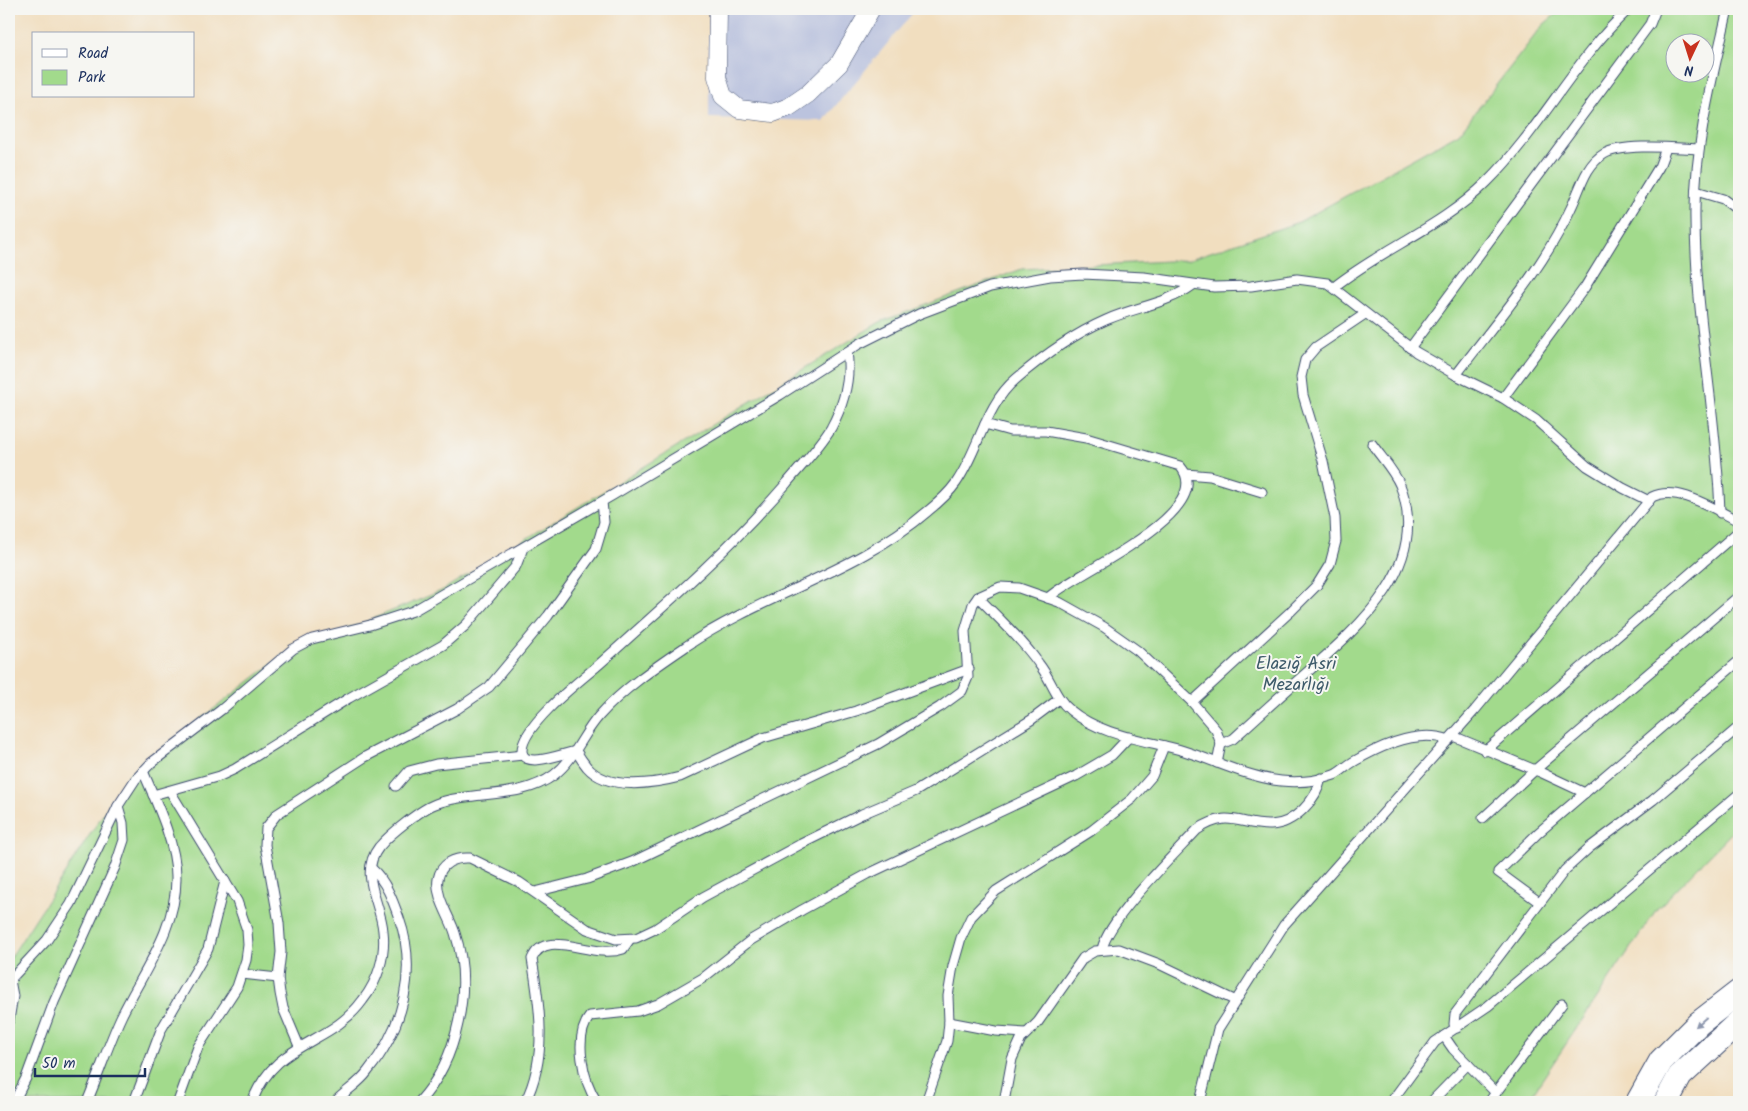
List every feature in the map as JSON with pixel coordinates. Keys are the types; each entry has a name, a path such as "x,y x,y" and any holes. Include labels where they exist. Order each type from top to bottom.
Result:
{"street":[{"path":"718,9 716,77 723,96 739,109 773,113 789,107 808,94 840,64 871,9"},
{"path":"1638,1102 1661,1061 1699,1023 1739,992"},
{"path":"1666,1102 1680,1076 1739,1022"}],"lane":[{"path":"1334,287 1359,267 1430,227 1486,184 1516,151 1586,56 1629,9"},
{"path":"1410,348 1650,24 1656,9"},
{"path":"1720,513 1697,269 1696,192 1699,149 1728,9"},
{"path":"1456,375 1538,264 1570,211 1593,164 1610,151 1641,147 1699,149"},
{"path":"1503,398 1585,287 1659,167 1666,148"},
{"path":"1696,192 1723,199 1739,211"},
{"path":"9,1020 13,996 9,981 47,940 71,904 118,806 143,771 250,687 285,655 302,643 413,611 602,502 888,328 942,304 982,290 1050,276 1116,274 1193,285 1235,287 1297,279 1320,281 1334,287 1365,314 1410,348 1456,375 1503,398 1536,420 1586,466 1649,501"},
{"path":"252,1102 259,1084 266,1075 299,1046 328,1031 349,1016 365,998 376,978 383,953 384,933 370,885 372,869 379,848 421,811 448,800 534,787 555,774 576,751 589,728 609,705 687,645 744,611 882,545 915,522 955,484 996,403 1014,380 1077,335 1124,312 1181,293 1193,285"},
{"path":"1192,702 1317,585 1330,564 1336,541 1335,518 1323,462 1303,396 1301,377 1306,360 1316,347 1365,314"},
{"path":"576,751 530,761 523,755 522,750 526,741 558,699 694,580 757,518 822,442 831,428 844,397 849,368 847,352"},
{"path":"985,424 1010,431 1046,431 1086,438 1180,466 1186,474 1187,492 1168,517 1130,546 1057,589 1048,598"},
{"path":"1221,744 1233,739 1347,638 1374,607 1397,572 1405,546 1406,507 1399,483 1372,444"},
{"path":"1186,474 1210,476 1262,492"},
{"path":"1200,1102 1212,1046 1218,1029 1234,1000 1252,977 1272,942 1299,907 1344,860 1451,738 1649,501 1659,494 1673,492 1739,522"},
{"path":"299,1046 283,1008 278,978 281,952 279,923 264,839 271,820 277,814 365,757 457,709 489,687 548,616 596,549 604,522 602,502"},
{"path":"1485,750 1739,531"},
{"path":"153,796 220,776 243,764 349,698 443,645 466,625 516,566 523,548"},
{"path":"535,892 610,872 878,744 962,691 969,669 964,630 970,611 978,597 992,589 1006,586 1059,602 1104,627 1132,646 1192,702 1216,730 1221,744 1217,763"},
{"path":"1483,818 1535,770 1739,596"},
{"path":"978,597 1039,663 1059,699 1084,720 1099,728 1164,746 1246,773 1280,781 1321,778 1336,774 1368,754 1395,743 1410,738 1438,736 1451,738 1485,750 1585,793"},
{"path":"1539,902 1498,872 1538,833 1739,661"},
{"path":"576,751 587,768 611,780 637,784 666,781 680,778 763,738 856,711 969,669"},
{"path":"420,1102 446,1057 458,1023 463,994 459,947 438,885 440,872 449,862 463,857 470,858 535,892 587,929 606,937 630,939 655,929 703,897 801,844 862,814 916,791 1031,720 1059,699"},
{"path":"1457,1028 1454,1024 1456,1014 1539,902 1577,858 1653,800 1739,727"},
{"path":"597,1102 586,1076 581,1040 582,1029 590,1016 638,1010 658,1004 703,978 751,940 802,910 868,874 1076,776 1112,755 1129,737"},
{"path":"926,1102 947,1041 949,1022 948,996 953,966 966,927 978,908 996,891 1091,830 1132,799 1152,776 1164,746"},
{"path":"396,786 399,780 409,771 436,764 523,755"},
{"path":"88,1102 112,1037 164,938 174,907 176,863 143,771"},
{"path":"1102,949 1105,937 1118,918 1197,830 1210,822 1229,818 1266,825 1282,822 1311,802 1318,791 1321,778"},
{"path":"170,790 237,901 247,930 247,953 242,974 231,999 218,1014 198,1047 178,1102"},
{"path":"1391,1102 1434,1042 1488,1006 1739,794"},
{"path":"14,1102 26,1078 54,1002 115,868 124,840 123,823 118,806"},
{"path":"335,1102 360,1082 386,1043 400,1012 408,982 408,954 400,922 387,889 372,869"},
{"path":"134,1102 161,1030 208,949 225,881"},
{"path":"525,1102 537,1070 541,1039 532,958 534,953 543,945 552,943 602,953 623,948 630,939"},
{"path":"1004,1102 1012,1059 1026,1032 1038,1022 1083,958 1102,949 1119,949 1159,964 1234,1000"},
{"path":"242,974 278,978"},
{"path":"1489,1102 1562,1004"},
{"path":"949,1022 996,1031 1026,1032"},
{"path":"1444,1036 1496,1092"},
{"path":"1431,1102 1468,1064"}],"shaded area":[{"path":"709,9 916,9 823,121 709,118"}],"green space":[{"name":"Elazığ Asri Mezarlığı","path":"1562,9 1739,9 1739,825 1656,910 1527,1102 9,1102 9,960 129,774 284,655 441,591 880,322 1022,269 1187,260 1299,222 1459,133 1543,25"}]}
